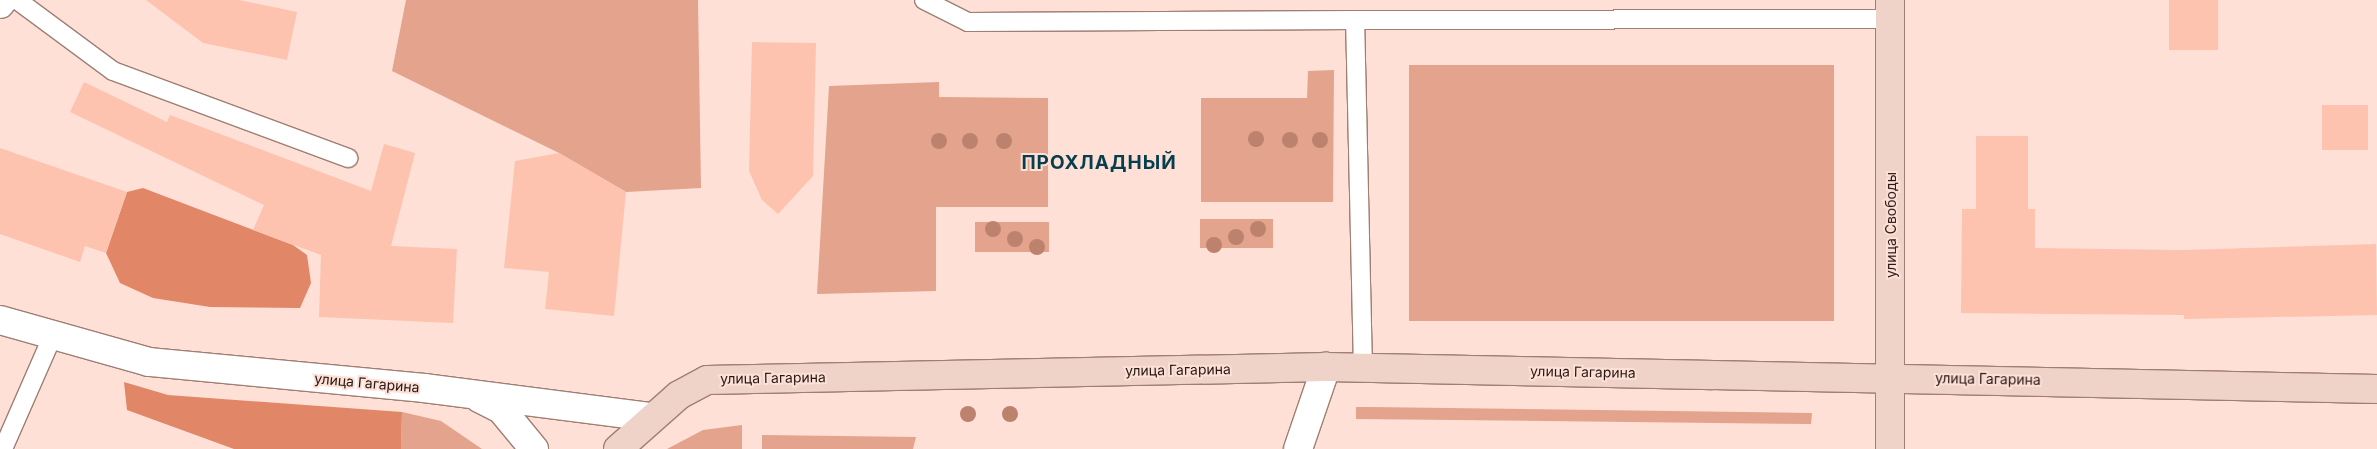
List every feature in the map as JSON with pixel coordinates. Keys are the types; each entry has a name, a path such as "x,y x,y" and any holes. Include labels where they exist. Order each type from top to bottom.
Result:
{"street":[{"path":"0,4 3,0"},
{"name":"улица Свободы","path":"1890,10 1892,376 1890,449"},
{"name":"улица Гагарина","path":"1,321 149,362 471,394 651,417 708,380 1326,366 1363,369 1892,376 2377,388"},
{"path":"1298,449 1326,366"},
{"path":"471,394 501,409 534,449"},
{"path":"618,449 651,417"}],"lane":[{"path":"17,0 113,71 348,158"},
{"path":"924,0 968,22 1356,20 1890,10"},
{"path":"1356,20 1363,369"},
{"path":"3,449 53,336"}],"shaded area":[{"path":"406,0 698,0 701,188 626,192 559,153 392,71"},
{"path":"1409,65 1834,65 1834,321 1409,321"},
{"path":"1334,70 1333,202 1201,202 1201,98 1307,98 1308,71"},
{"path":"939,82 939,97 1048,98 1048,207 936,207 936,291 817,294 829,86"},
{"path":"143,188 293,245 307,255 311,283 300,308 210,307 153,298 120,283 106,253 127,192"},
{"path":"1200,219 1273,219 1273,248 1200,248"},
{"path":"975,222 1049,222 1049,252 975,252"},
{"path":"124,382 168,395 402,412 401,449 234,449 127,410"},
{"path":"1356,407 1812,413 1811,424 1356,419"},
{"path":"402,412 441,421 482,449 401,449"},
{"path":"742,425 742,449 667,449 703,430"},
{"path":"762,435 916,437 913,449 762,449"}],"building":[{"path":"146,0 239,0 297,12 287,60 203,43"},
{"path":"2169,0 2218,0 2218,50 2169,50"},
{"path":"752,42 816,43 813,176 778,214 762,200 749,171"},
{"path":"84,82 167,122 170,115 371,191 384,144 415,153 391,246 457,249 453,323 319,317 321,255 253,230 264,205 70,112"},
{"path":"2322,105 2368,105 2368,150 2322,150"},
{"path":"1976,136 2028,136 2028,209 2035,209 2035,248 2183,250 2376,244 2377,315 2184,319 2184,315 1961,313 1962,209 1976,209"},
{"path":"0,148 127,192 106,253 85,246 80,262 0,234"},
{"path":"559,153 626,192 614,316 545,309 549,272 504,268 515,161"}],"district":[{"name":"ПРОХЛАДНЫЙ","path":"1099,163"}]}
